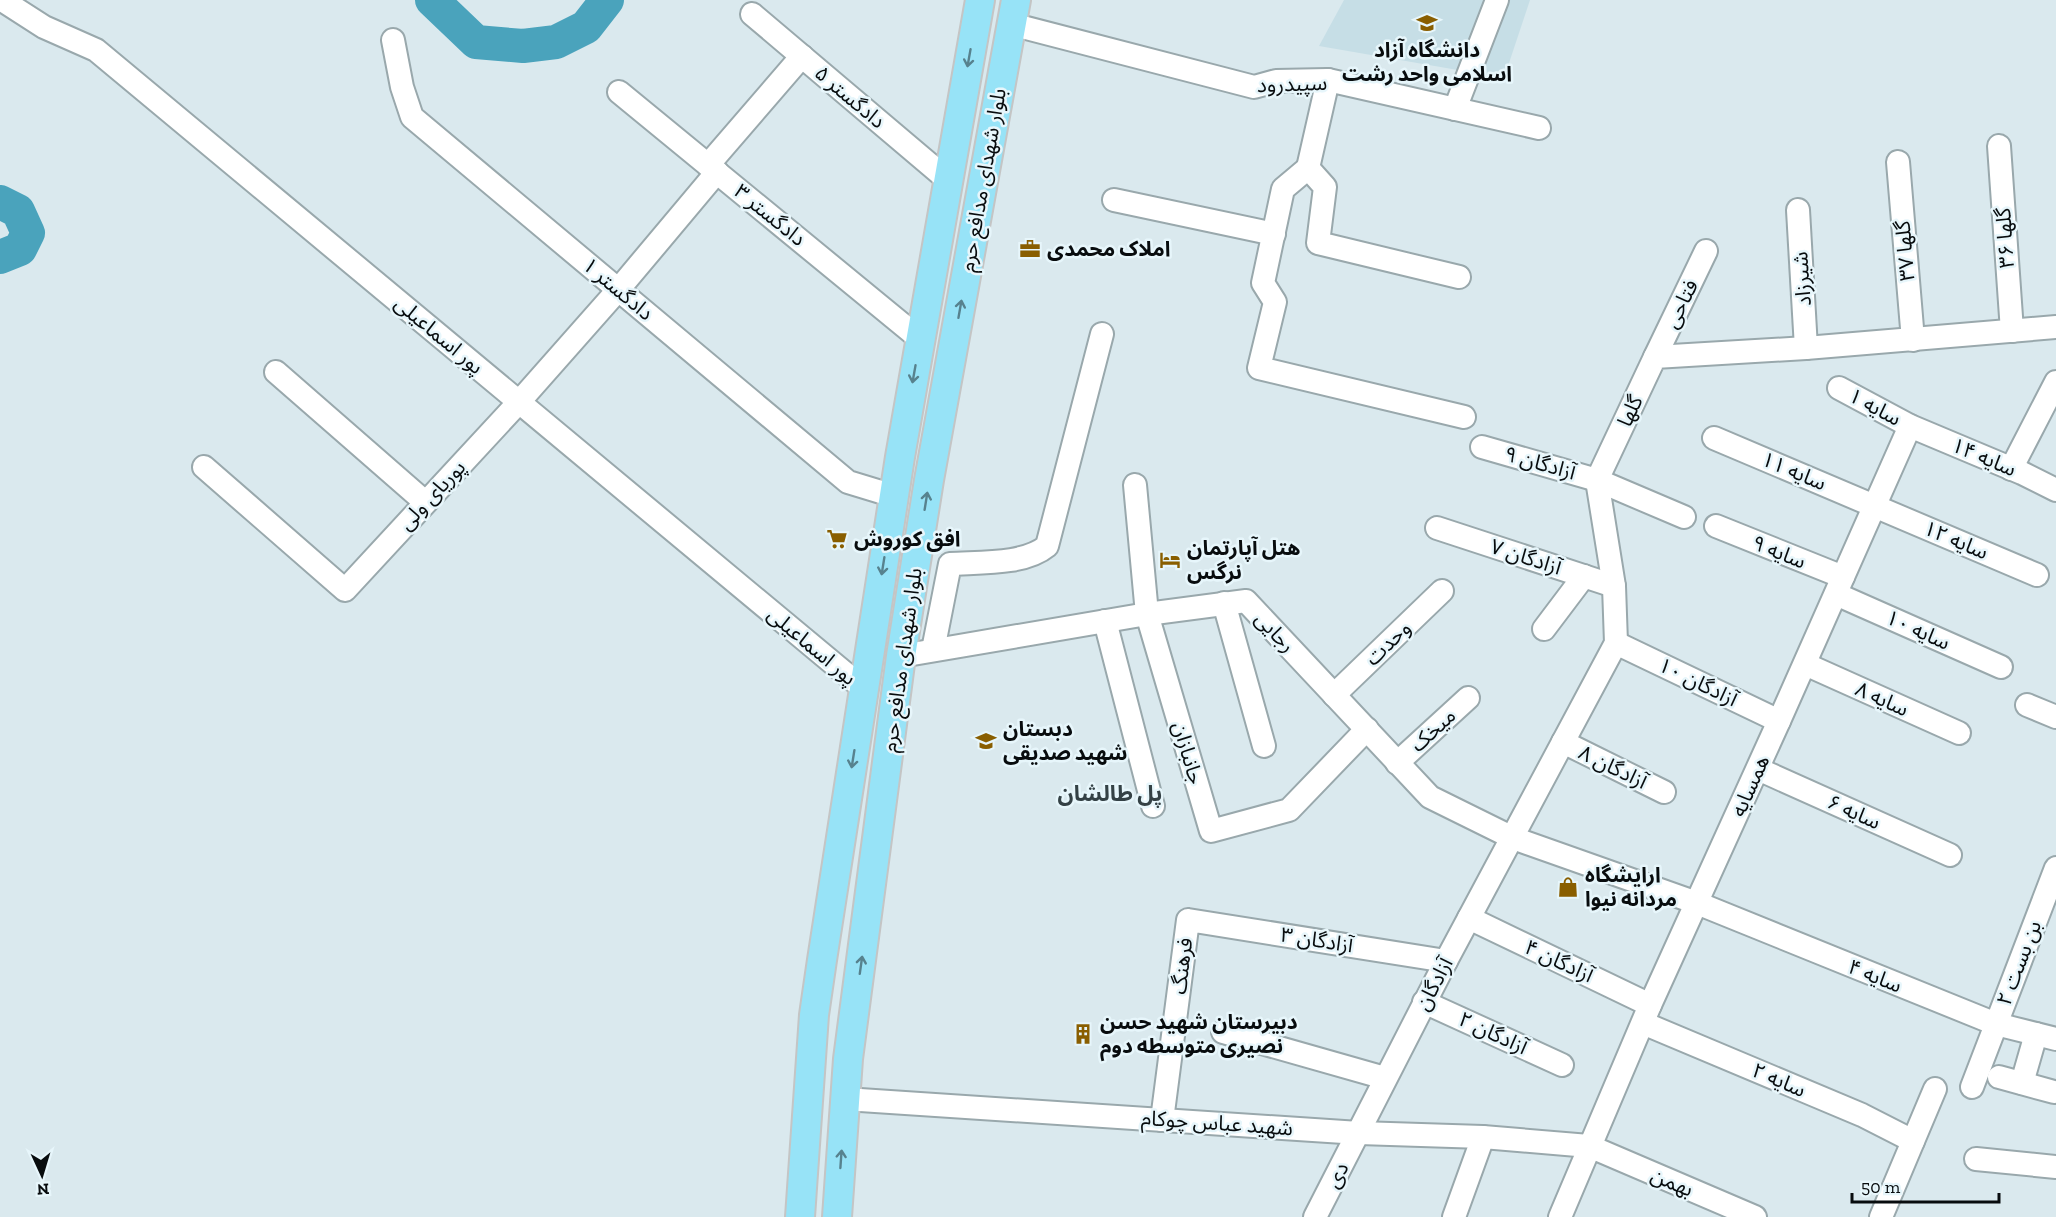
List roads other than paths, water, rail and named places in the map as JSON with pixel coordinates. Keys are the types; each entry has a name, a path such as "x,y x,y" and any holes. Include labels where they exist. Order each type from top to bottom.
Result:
{"main road":[{"name":"بلوار شهدای مدافع حرم","path":"800,1217 814,1015 904,430 980,0"},
{"name":"بلوار شهدای مدافع حرم","path":"837,1217 848,1059 901,656 937,435 1014,12"},
{"path":"904,430 937,435"}],"street":[{"name":"پور اسماعیلی","path":"2,0 44,27 96,50 864,689"},
{"path":"1455,109 1497,0"},
{"name":"سپیدرود","path":"1014,12 1254,87 1276,81 1328,80 1539,128"},
{"name":"دادگستر ۵","path":"752,14 948,180"},
{"name":"دادگستر ۱","path":"393,39 402,87 412,117 848,482 894,496"},
{"name":"پوریای ولی","path":"204,467 345,590 519,402 618,290 801,56"},
{"path":"1328,80 1308,168 1284,189 1263,283 1275,302 1259,369 1464,417"},
{"name":"دادگستر ۳","path":"619,92 920,339"},
{"name":"گلها ۳۶","path":"1999,146 2012,331"},
{"name":"گلها ۳۷","path":"1898,162 1913,340"},
{"path":"1308,168 1325,187 1318,243 1459,277"},
{"path":"1114,200 1274,234"},
{"name":"شیرزاد","path":"1798,210 1806,348"},
{"name":"فتاحی","path":"1655,357 1707,251"},
{"path":"1655,357 1913,340 2056,327"},
{"path":"933,650 950,564 1024,558 1039,553 1047,546 1102,334"},
{"name":"گلها","path":"1598,480 1655,357"},
{"path":"276,372 425,502"},
{"path":"2011,469 2056,382"},
{"name":"سایه ۱","path":"1839,388 1910,426"},
{"name":"سایه ۱۴","path":"1910,426 2056,490"},
{"name":"همسایه","path":"1560,1217 1646,1014 1758,769 1910,426"},
{"name":"سایه ۱۱","path":"1714,438 1875,505"},
{"name":"آزادگان ۹","path":"1482,447 1598,480 1684,517"},
{"path":"1513,838 1616,643 1614,586 1598,480"},
{"name":"جانبازان","path":"1135,485 1147,614 1211,831 1289,810 1367,729"},
{"name":"سایه ۱۲","path":"1875,505 2037,575"},
{"name":"سایه ۹","path":"1716,526 1839,586"},
{"name":"آزادگان ۷","path":"1437,528 1614,586"},
{"path":"1544,629 1584,576"},
{"name":"سایه ۱۰","path":"1839,586 2001,667"},
{"name":"وحدت","path":"1334,695 1442,591"},
{"name":"رجایی","path":"901,656 1147,614 1246,601 1430,797 1513,838"},
{"path":"1224,603 1264,746"},
{"path":"1105,621 1153,806"},
{"name":"آزادگان ۱۰","path":"1616,643 1779,721"},
{"name":"سایه ۸","path":"1804,664 1959,733"},
{"name":"میخک","path":"1397,763 1468,698"},
{"path":"2027,705 2056,717"},
{"name":"آزادگان ۸","path":"1563,742 1664,792"},
{"name":"سایه ۶","path":"1758,769 1950,855"},
{"name":"سایه ۴","path":"1513,838 1697,903 1996,1024 2046,1036"},
{"name":"آزادگان","path":"1359,1133 1424,1002 1513,838"},
{"name":"بن بست ۲","path":"1972,1088 2056,868"},
{"name":"آزادگان ۴","path":"1469,918 1646,1014"},
{"name":"آزادگان ۳","path":"1188,920 1446,961"},
{"name":"فرهنگ","path":"1162,1120 1188,920"},
{"name":"آزادگان ۲","path":"1424,1002 1562,1065"},
{"name":"سایه ۲","path":"1646,1014 1913,1141"},
{"path":"1223,1032 1385,1078"},
{"path":"2022,1083 2046,1036"},
{"path":"1999,1077 2054,1092"},
{"path":"1881,1217 1935,1089"},
{"name":"شهید عباس چوکام","path":"845,1099 1359,1133 1484,1137 1589,1146"},
{"name":"دی","path":"1315,1217 1359,1133"},
{"path":"1454,1217 1484,1137"},
{"name":"بهمن","path":"1589,1146 1755,1217"},
{"path":"1976,1159 2056,1167"}],"waterway":[{"path":"432,0 476,42 523,46 556,42 586,27 607,0"},
{"path":"0,202 18,211 28,233 20,249 0,257"}],"place":[{"name":"دانشگاه آزاد اسلامی واحد رشت","path":"1427,23"},
{"name":"املاک محمدی","path":"1030,249"},
{"name":"افق کوروش","path":"837,539"},
{"name":"هتل آپارتمان نرگس","path":"1170,560"},
{"name":"دبستان شهید صدیقی","path":"986,741"},
{"name":"ارایشگاه مردانه نیوا","path":"1568,887"},
{"name":"دبیرستان شهید حسن نصیری متوسطه دوم","path":"1083,1034"}],"district":[{"name":"پل طالشان","path":"1110,793"}]}
